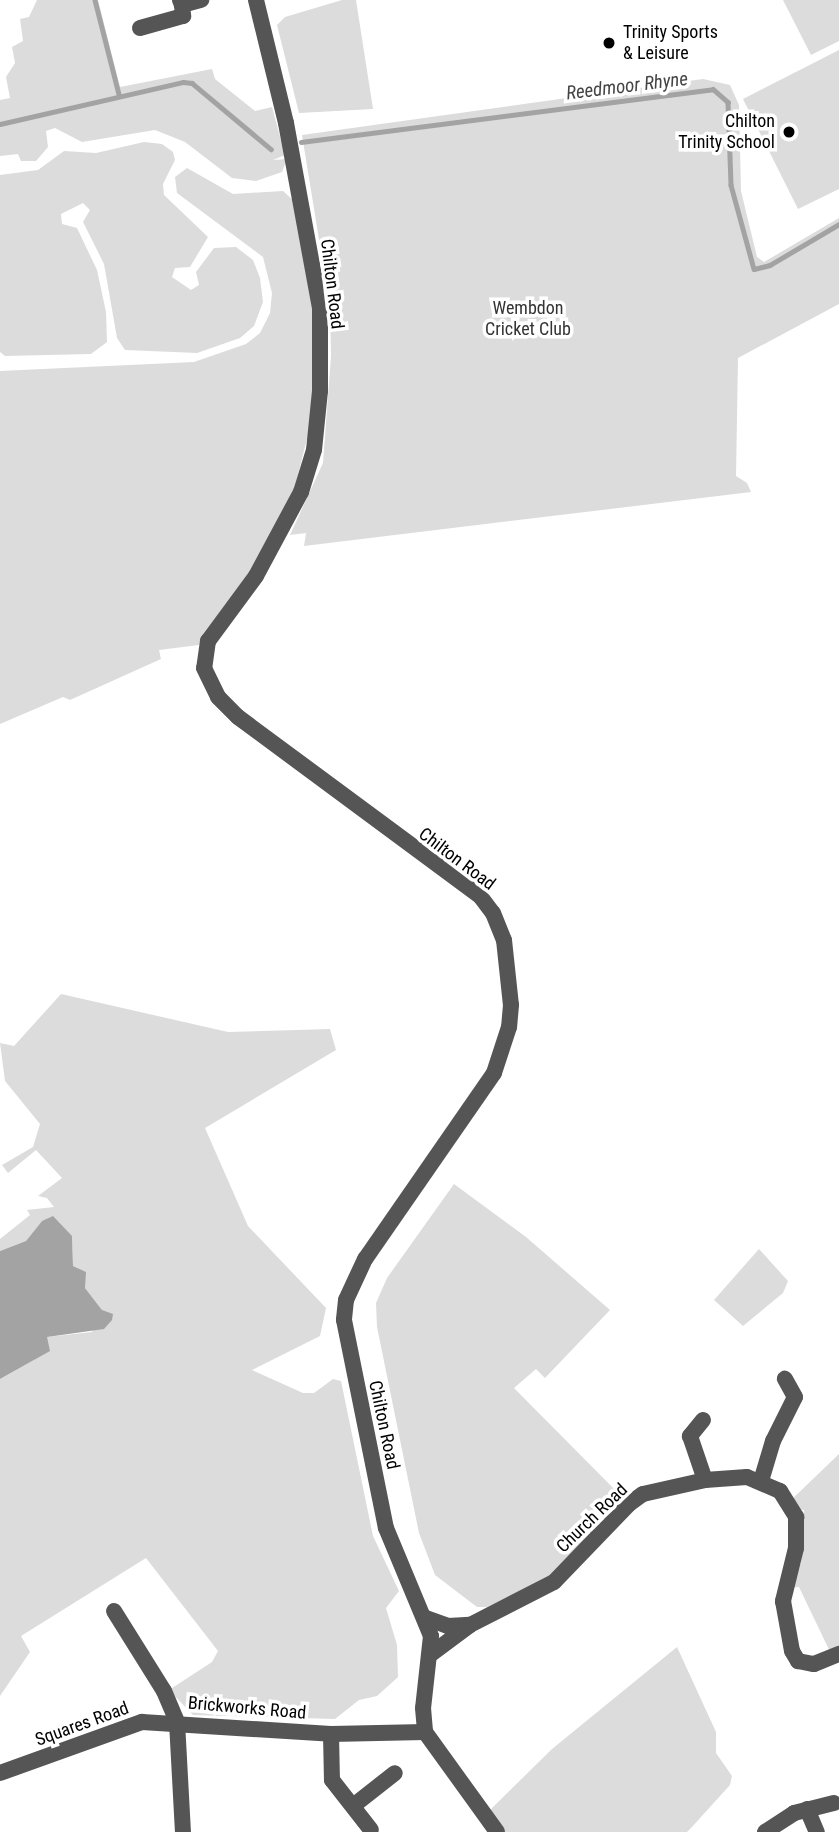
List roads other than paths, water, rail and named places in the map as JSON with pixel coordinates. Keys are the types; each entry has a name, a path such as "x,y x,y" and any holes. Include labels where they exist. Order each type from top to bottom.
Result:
{"street":[{"path":"140,28 183,16 181,3 201,0"},
{"name":"Chilton Road","path":"256,0 286,122 320,308 320,391 314,450 301,492 256,576 208,641 204,655 206,677 218,697 238,717 480,896 499,928 511,977 509,1027 494,1073 371,1250 346,1300 346,1343 386,1528 426,1618 431,1654 423,1708 425,1732"},
{"path":"785,1379 795,1397 769,1450 761,1481 786,1497 796,1517 796,1548 783,1601 792,1651 798,1661 814,1664 839,1654"},
{"path":"703,1420 690,1436 705,1480"},
{"name":"Church Road","path":"431,1654 470,1625 554,1582 629,1504 643,1494 705,1480 747,1477 761,1481"},
{"path":"114,1611 164,1691 177,1722"},
{"path":"426,1618 448,1626 470,1625"},
{"name":"Brickworks Road","path":"183,1832 177,1722 331,1734 425,1732"},
{"name":"Squares Road","path":"0,1773 122,1727 177,1722"},
{"path":"425,1732 497,1832"},
{"path":"331,1734 332,1780 371,1830"},
{"path":"353,1806 396,1773"},
{"path":"765,1832 807,1809 834,1803"},
{"path":"807,1809 817,1832"}],"waterway":[{"path":"95,0 119,94"},
{"name":"Reedmoor Rhyne","path":"0,124 183,82 192,83 271,149"},
{"name":"Reedmoor Rhyne","path":"301,142 713,89 728,102 731,185 754,269 770,265 839,224"}],"place":[{"name":"Trinity Sports & Leisure","path":"609,43"},
{"name":"Chilton Trinity School","path":"789,132"}],"park label":[{"name":"Wembdon Cricket Club","path":"528,319"}]}
